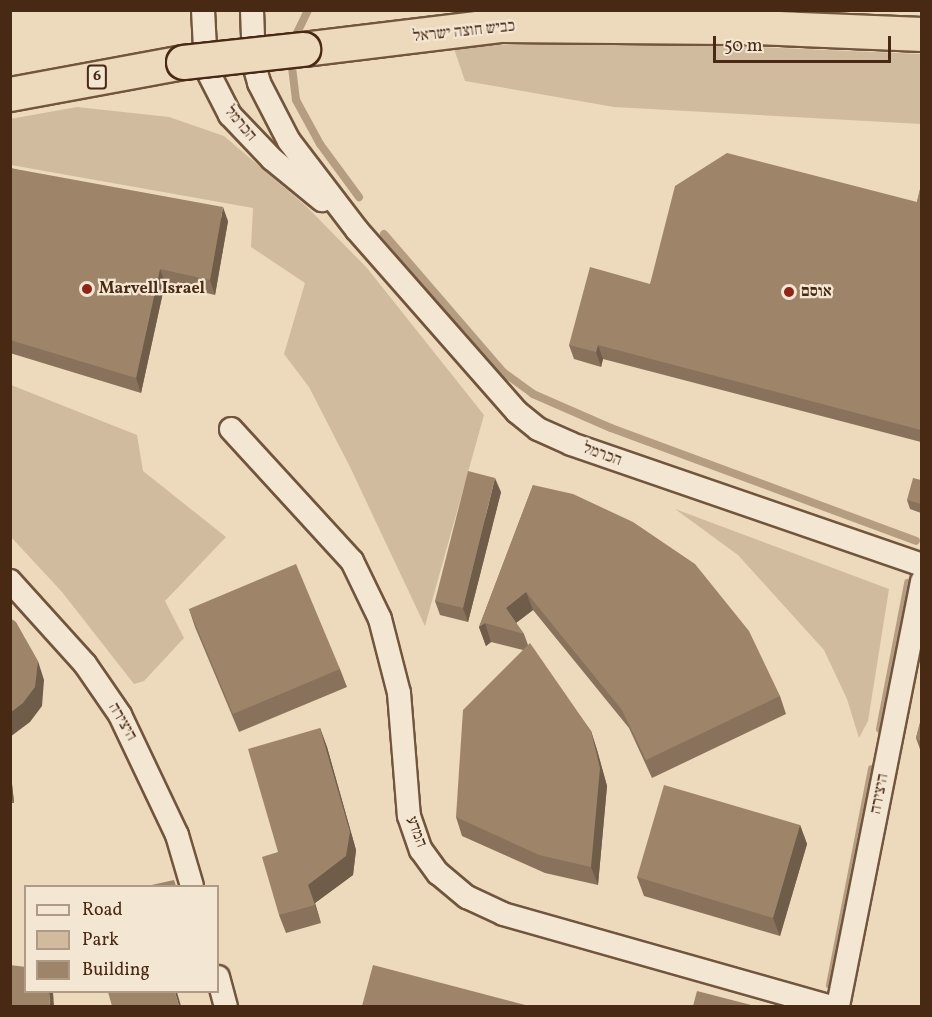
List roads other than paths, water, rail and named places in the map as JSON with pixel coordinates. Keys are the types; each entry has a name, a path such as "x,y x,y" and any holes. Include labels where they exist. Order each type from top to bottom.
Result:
{"highway":[{"name":"כביש חוצה ישראל","path":"10,94 183,62 502,26 755,27 921,34"}],"street":[{"name":"הכרמל","path":"203,10 206,68 230,115 272,159 357,230"},
{"name":"הכרמל","path":"252,10 254,65 267,102 289,141 357,230 497,394 538,429 635,467 921,565"},
{"name":"המדע","path":"231,429 351,561 380,619 399,693 409,816 421,850 438,873 467,897 503,914 828,1006"},
{"name":"היצירה","path":"10,581 85,664 120,715 177,835 192,885"},
{"name":"היצירה","path":"838,1006 921,581"},
{"path":"219,981 226,1006"}],"waterway":[{"path":"293,41 308,10"},
{"path":"291,59 296,100 320,144 359,197"},
{"path":"384,234 503,372 533,394 611,428 916,541"},
{"path":"880,729 908,583"},
{"path":"830,985 872,769"}],"place":[{"name":"Marvell Israel","path":"87,289"},
{"name":"אוסם","path":"789,292"}]}
